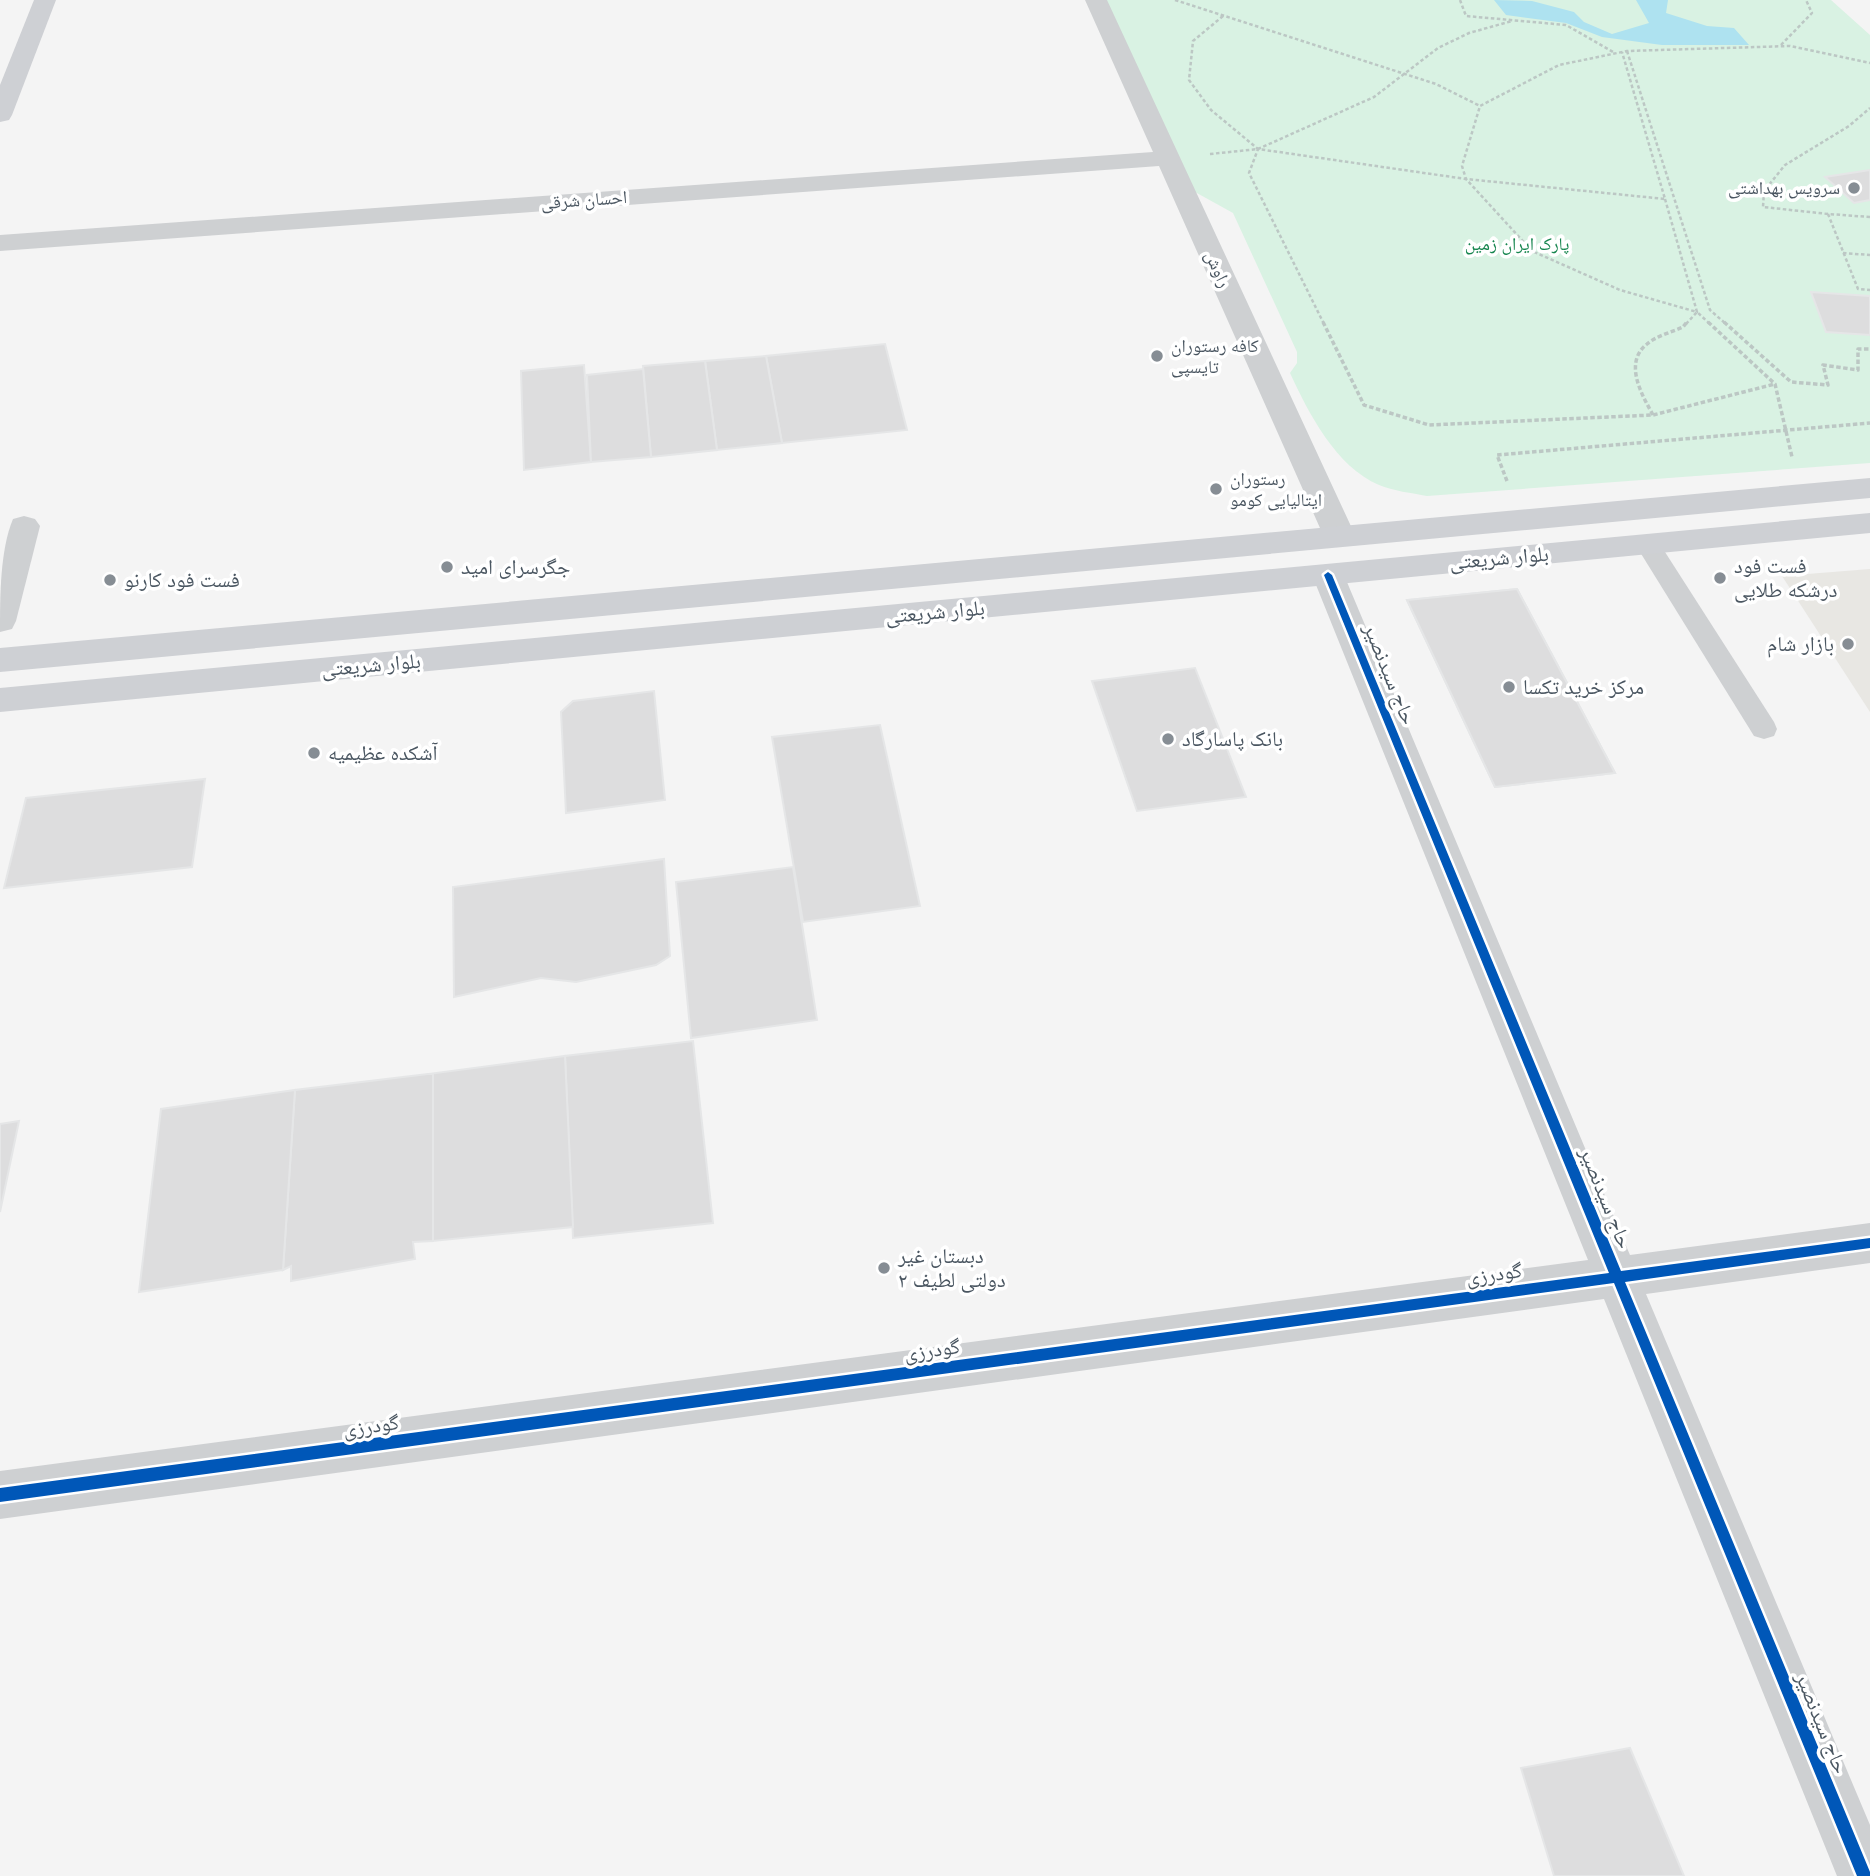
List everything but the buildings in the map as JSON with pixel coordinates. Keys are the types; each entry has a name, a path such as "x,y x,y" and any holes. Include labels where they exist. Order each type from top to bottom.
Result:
{"main road":[{"path":"0,115 45,0"},
{"name":"بلوار شریعتی","path":"0,700 1334,556 1870,488"},
{"name":"بلوار شریعتی","path":"0,660 1334,556 1647,544 1870,523"}],"street":[{"name":"راوش","path":"1096,0 1168,158 1334,556"},
{"name":"احسان شرقی","path":"0,243 1168,158"},
{"path":"0,621 24,526"},
{"name":"حاج سیدنصیر","path":"1334,556 1618,1277 1864,1876"},
{"name":"گودرزی","path":"0,1495 1870,1243"}],"lane":[{"path":"1647,544 1764,729"}],"path":[{"path":"1175,0 1436,84 1479,106"},
{"path":"1460,0 1466,16 1566,25 1616,54"},
{"path":"1780,46 1812,13 1806,0"},
{"path":"1224,15 1193,41 1189,80 1211,110 1258,149 1466,179 1665,199"},
{"path":"1512,20 1469,33 1438,48 1374,97 1258,149 1249,173 1364,405 1429,425 1653,415 1775,384"},
{"path":"1801,495 1775,384 1696,312 1620,290 1532,251 1466,179 1462,166 1479,106 1559,65 1627,51 1780,46 1870,63"},
{"path":"1627,51 1710,310 1791,382 1828,385 1823,365 1858,370 1858,349 1870,349"},
{"path":"1622,52 1696,312"},
{"path":"1864,62 1870,70"},
{"path":"1870,108 1849,126 1785,166 1764,191 1763,207 1870,217"},
{"path":"1828,214 1858,289 1870,290"},
{"path":"1843,253 1870,255"},
{"path":"1653,415 1637,387 1636,361 1646,344 1683,327 1696,312"},
{"path":"1497,455 1870,423"}],"shaded area":[{"name":"بازار شام","path":"1870,569 1870,712 1782,576"}],"green space":[{"name":"پارک ایران زمین","path":"1100,0 1831,0 1870,35 1870,463 1427,496 1384,487 1364,477 1337,452 1305,404 1290,373 1297,363 1297,352 1233,213 1186,187"}],"water":[{"path":"1494,0 1532,1 1574,12 1584,22 1612,34 1649,23 1636,0 1668,0 1666,13 1707,26 1734,28 1749,45 1662,45 1602,37 1566,23 1506,15"}],"cycle path":[{"path":"1328,575 1864,1876"},
{"path":"0,1495 1870,1243"}],"place":[{"name":"سرویس بهداشتی","path":"1854,188"},
{"name":"کافه رستوران تایسپی","path":"1157,356"},
{"name":"رستوران ایتالیایی کومو","path":"1216,489"},
{"name":"جگرسرای امید","path":"447,567"},
{"name":"فست فود درشکه طلایی","path":"1720,578"},
{"name":"فست فود کارنو","path":"110,580"},
{"name":"بازار شام","path":"1848,644"},
{"name":"مرکز خرید تکسا","path":"1509,687"},
{"name":"بانک پاسارگاد","path":"1168,739"},
{"name":"آشکده عظیمیه","path":"314,753"},
{"name":"دبستان غیر دولتی لطیف ۲","path":"884,1268"}]}
